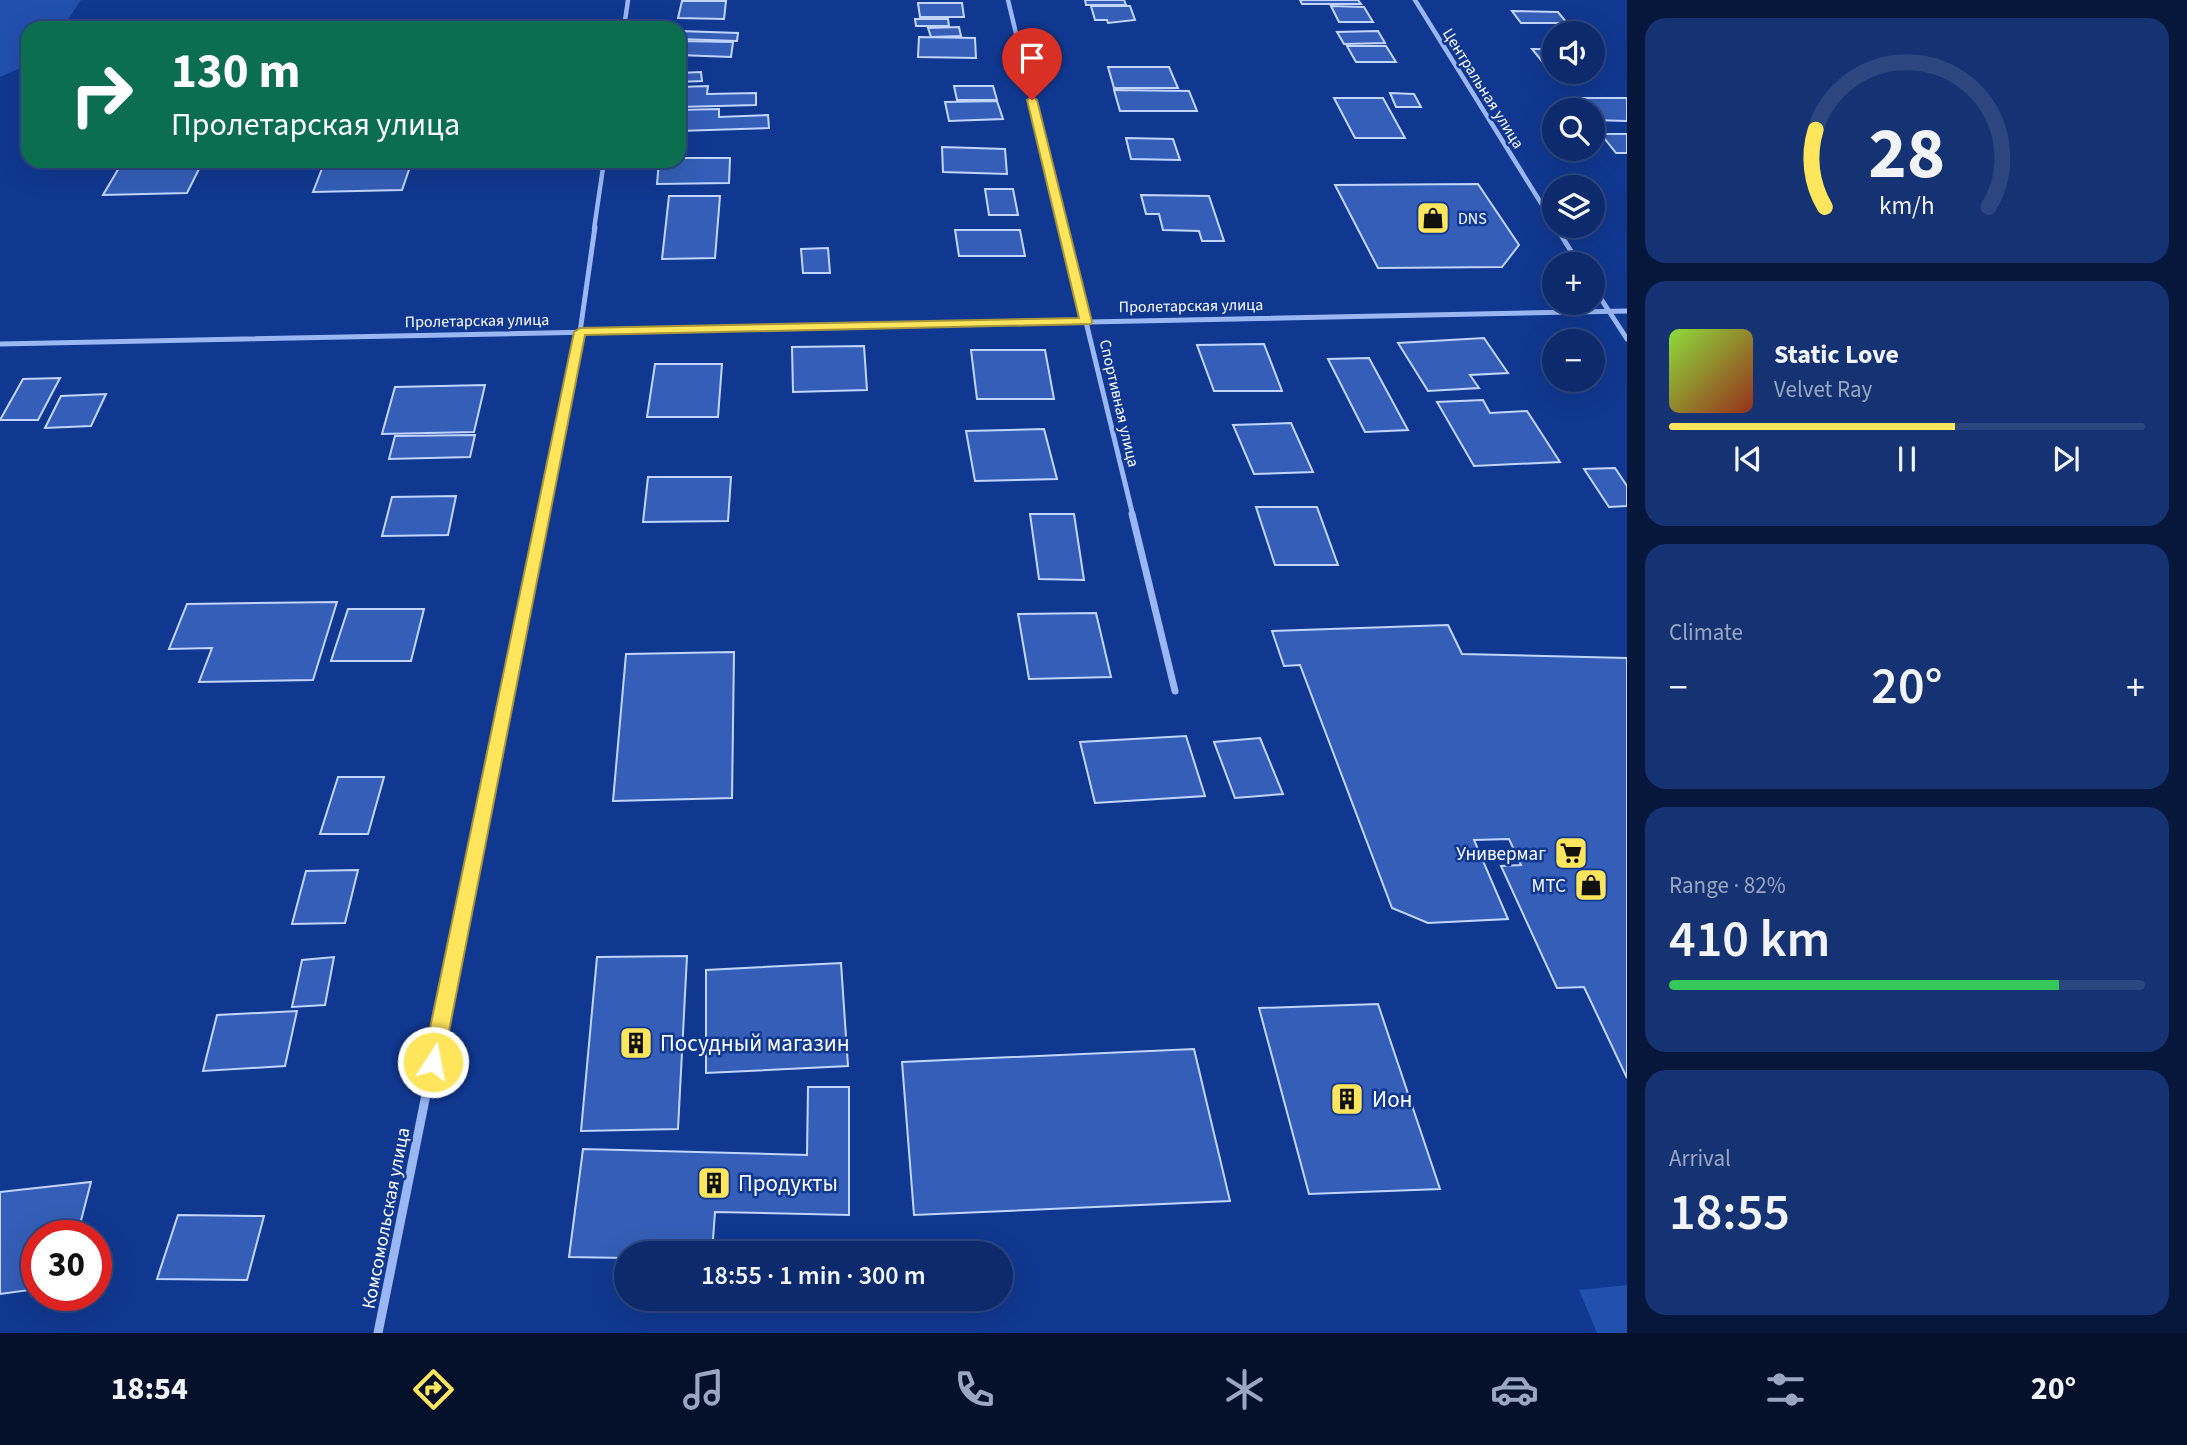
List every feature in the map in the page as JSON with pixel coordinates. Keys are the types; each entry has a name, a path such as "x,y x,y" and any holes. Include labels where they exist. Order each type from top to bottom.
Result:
{"street":[{"path":"625,21 628,0"},
{"name":"Спортивная улица","path":"1008,0 1175,691"},
{"name":"Центральная улица","path":"1415,0 1542,204"},
{"name":"Комсомольская улица","path":"378,1333 580,332 603,168"},
{"path":"1605,304 1627,339"},
{"name":"Пролетарская улица","path":"0,344 1544,311 1627,312"}],"shaded area":[{"path":"0,0 81,0 67,21 21,21 21,68 0,77"},
{"path":"1627,1285 1627,1333 1597,1333 1579,1290"}],"building":[{"path":"1085,0 1124,0 1126,5 1086,5"},
{"path":"1300,0 1358,0 1361,4 1302,4"},
{"path":"682,1 726,1 724,19 678,18"},
{"path":"918,3 962,3 964,17 920,17"},
{"path":"1091,6 1130,6 1135,20 1108,23 1107,20 1095,20"},
{"path":"1331,6 1364,7 1373,22 1339,22"},
{"path":"1512,11 1558,12 1565,21 1542,21 1521,23"},
{"path":"915,19 948,19 949,26 916,26"},
{"path":"959,27 961,36 931,37 928,28"},
{"path":"686,31 738,33 737,41 686,39"},
{"path":"1378,31 1385,43 1344,44 1337,32"},
{"path":"919,37 975,38 976,58 918,57"},
{"path":"686,41 733,42 731,57 686,55"},
{"path":"1347,46 1386,46 1396,62 1356,62"},
{"path":"1532,49 1542,49 1542,61"},
{"path":"1108,67 1169,67 1178,88 1114,88"},
{"path":"701,72 702,81 686,82 686,73"},
{"path":"708,86 707,94 756,93 756,105 686,107 686,87"},
{"path":"954,86 993,86 997,100 957,100"},
{"path":"1114,90 1189,91 1197,111 1120,111"},
{"path":"1390,93 1414,94 1421,107 1396,107"},
{"path":"1334,98 1383,98 1405,138 1355,138"},
{"path":"1605,98 1627,98 1627,121 1605,120"},
{"path":"997,101 1003,119 949,121 945,102"},
{"path":"719,109 719,117 768,115 769,128 686,131 686,110"},
{"path":"1605,134 1627,134 1627,153 1616,153 1605,139"},
{"path":"1126,138 1173,139 1180,160 1131,159"},
{"path":"942,147 1005,149 1007,174 943,172"},
{"path":"686,158 730,158 729,183 657,184 658,168 686,168"},
{"path":"119,168 200,168 187,193 103,195"},
{"path":"322,168 410,168 402,190 313,192"},
{"path":"1478,184 1519,245 1502,267 1378,268 1335,185"},
{"path":"985,189 1013,189 1018,215 989,215"},
{"path":"1141,195 1209,196 1224,241 1202,241 1199,231 1163,230 1159,214 1146,214"},
{"path":"669,196 720,196 715,258 662,259"},
{"path":"955,230 1020,230 1025,256 959,256"},
{"path":"828,248 830,273 803,273 801,249"},
{"path":"1484,338 1508,373 1470,375 1479,388 1428,391 1398,343"},
{"path":"1264,344 1282,391 1214,391 1197,345"},
{"path":"864,346 867,390 793,392 792,347"},
{"path":"971,350 1045,350 1054,399 977,399"},
{"path":"1369,358 1408,430 1365,432 1328,359"},
{"path":"655,364 722,364 718,417 647,417"},
{"path":"60,378 38,420 0,420 23,379"},
{"path":"485,385 474,432 382,434 395,387"},
{"path":"106,394 91,426 45,428 61,396"},
{"path":"1483,400 1490,413 1527,411 1560,462 1474,466 1437,402"},
{"path":"1291,423 1313,472 1254,474 1233,425"},
{"path":"1044,429 1057,479 975,481 966,431"},
{"path":"475,435 470,457 389,459 395,436"},
{"path":"1615,468 1627,486 1627,506 1609,507 1584,469"},
{"path":"648,477 731,477 728,521 643,522"},
{"path":"456,496 448,535 382,536 392,497"},
{"path":"1256,507 1317,507 1338,565 1275,565"},
{"path":"1030,514 1074,514 1084,580 1039,579"},
{"path":"337,602 313,680 199,682 212,648 169,649 187,604"},
{"path":"348,609 424,609 411,661 331,661"},
{"path":"1096,613 1111,677 1029,679 1018,614"},
{"name":"Универмаг","path":"1448,625 1462,654 1627,658 1627,1078 1584,987 1557,988 1501,866 1521,865 1509,839 1474,840 1508,919 1428,923 1392,908 1300,665 1284,666 1272,631"},
{"path":"734,652 732,798 613,801 626,654"},
{"path":"1186,736 1205,796 1095,803 1080,742"},
{"path":"1260,738 1283,794 1235,798 1214,742"},
{"path":"338,777 384,777 368,834 320,834"},
{"path":"358,870 345,923 292,924 306,871"},
{"name":"Посудный магазин","path":"687,956 678,1129 581,1131 597,957"},
{"path":"334,957 325,1005 292,1007 302,960"},
{"path":"841,963 848,1066 706,1073 706,970"},
{"name":"Ион","path":"1378,1004 1440,1189 1309,1194 1259,1008"},
{"path":"297,1011 285,1066 203,1071 217,1015"},
{"path":"1194,1049 1230,1201 914,1215 902,1062"},
{"name":"Продукты","path":"808,1087 849,1087 849,1215 715,1212 713,1241 614,1241 614,1258 569,1257 583,1149 807,1155"},
{"path":"91,1182 81,1220 21,1220 21,1291 0,1294 0,1192"},
{"path":"178,1215 264,1216 247,1280 157,1279"}],"place":[{"name":"DNS","path":"1433,218"},
{"name":"Универмаг","path":"1571,853"},
{"name":"МТС","path":"1591,885"},
{"name":"Посудный магазин","path":"636,1043"},
{"name":"Ион","path":"1347,1099"},
{"name":"Продукты","path":"714,1183"}],"route":[{"path":"433,1062 580,332 1086,322 1032,100"}]}
